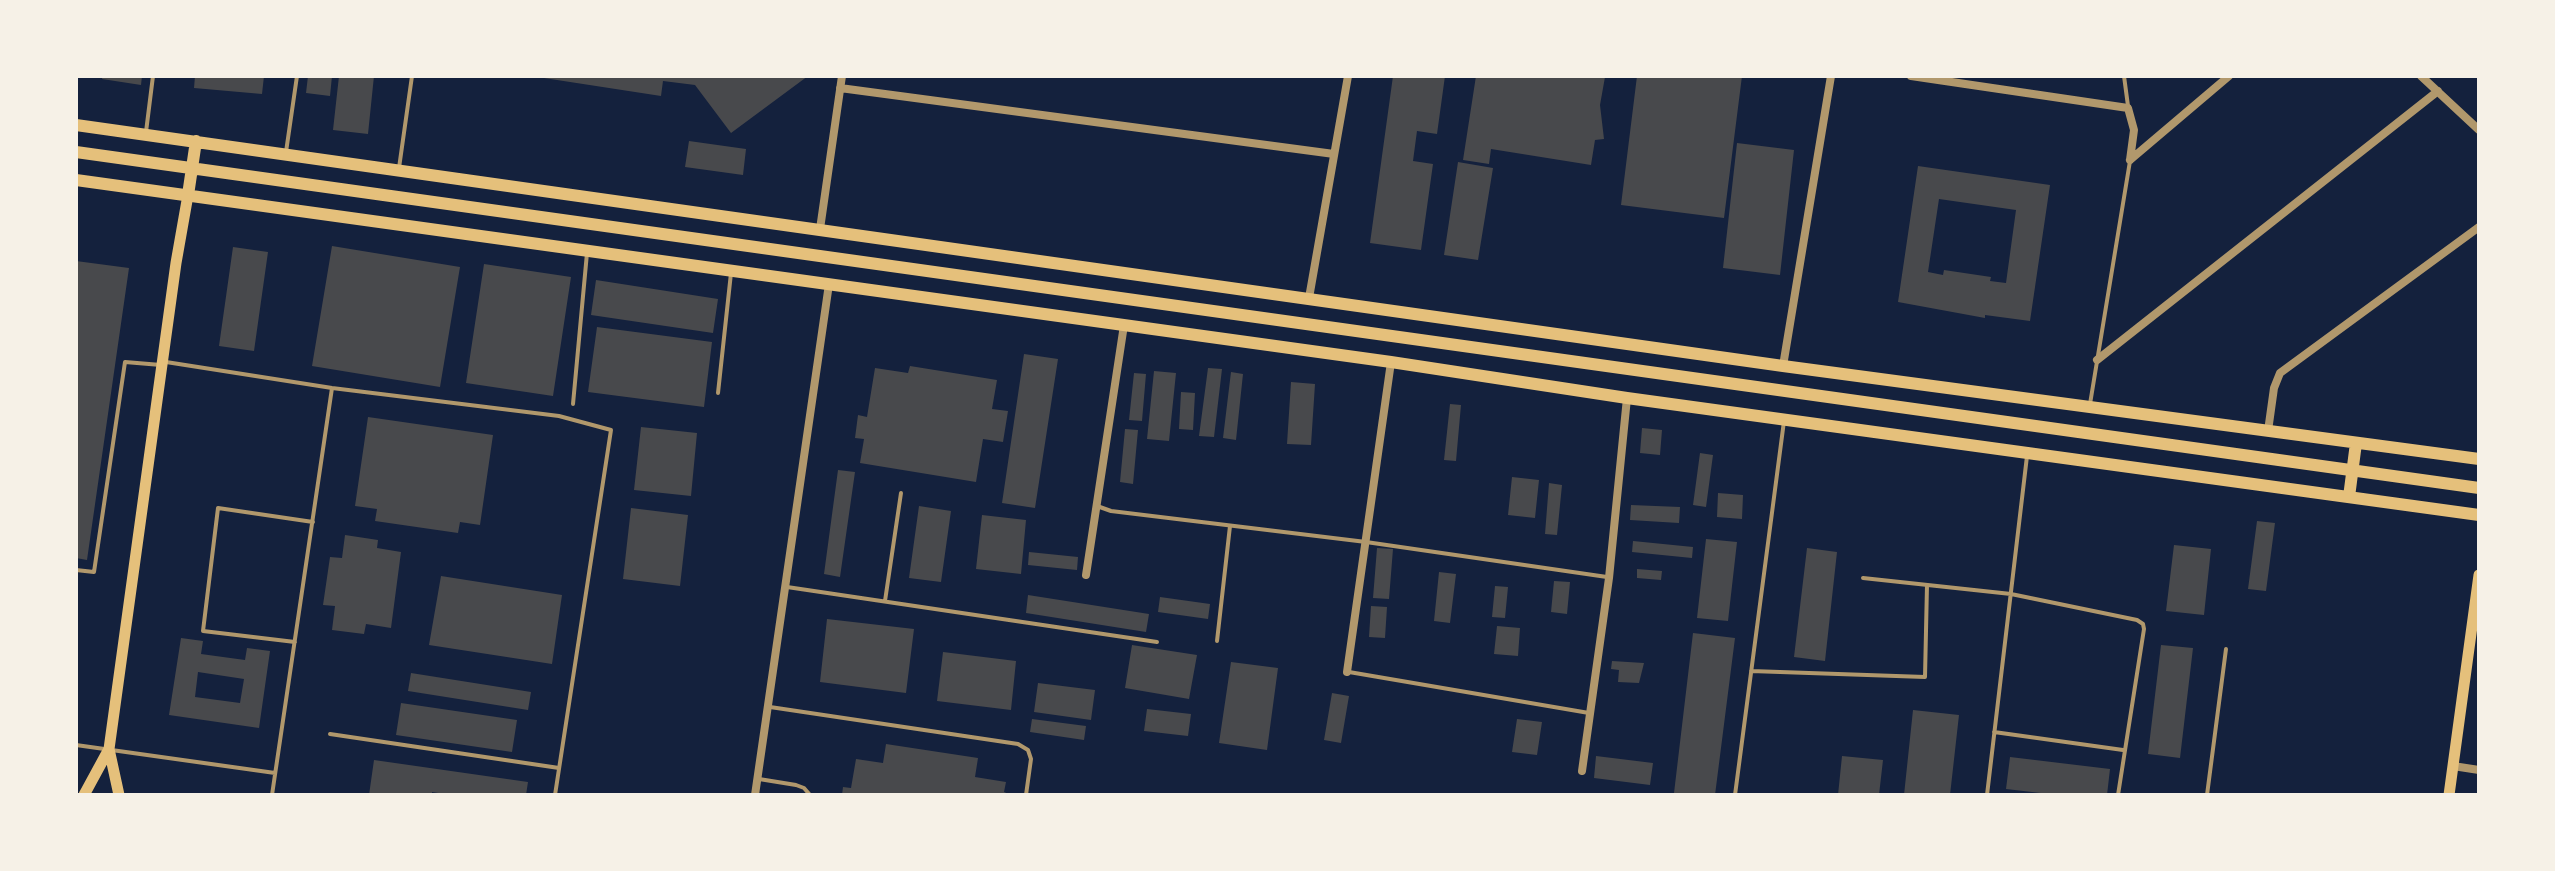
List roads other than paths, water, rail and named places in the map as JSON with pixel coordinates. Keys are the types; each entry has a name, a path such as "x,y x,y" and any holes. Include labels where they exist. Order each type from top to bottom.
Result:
{"main road":[{"path":"76,125 1783,366 2479,459"},
{"path":"119,795 109,749 196,141"},
{"path":"76,152 2479,488"},
{"path":"76,180 2479,515"},
{"path":"2349,497 2356,443"},
{"path":"2449,795 2479,575"},
{"path":"84,795 109,749"}],"street":[{"path":"820,229 842,76"},
{"path":"1309,298 1348,76"},
{"path":"1783,366 1831,76"},
{"path":"1911,76 2128,108 2134,130 2130,160"},
{"path":"2130,160 2229,76"},
{"path":"2421,76 2479,130"},
{"path":"840,88 1334,154"},
{"path":"2097,360 2438,91"},
{"path":"2268,431 2274,388 2280,373 2479,227"},
{"path":"755,795 829,284"},
{"path":"1086,575 1124,325"},
{"path":"1347,672 1391,362"},
{"path":"1582,771 1609,578 1627,398"},
{"path":"2453,766 2479,770"}],"lane":[{"path":"146,134 153,76"},
{"path":"286,154 297,76"},
{"path":"399,170 412,76"},
{"path":"2124,76 2128,108"},
{"path":"2090,407 2130,160"},
{"path":"573,404 587,251"},
{"path":"718,393 731,271"},
{"path":"76,570 94,572 125,362 163,363 559,416 611,430 555,795"},
{"path":"272,795 332,388"},
{"path":"1735,795 1784,420"},
{"path":"1987,795 2027,453"},
{"path":"885,601 901,493"},
{"path":"1096,505 1111,511 1366,542 1609,578"},
{"path":"295,642 203,631 218,508 313,522"},
{"path":"1217,641 1230,526"},
{"path":"1863,578 2011,594 2137,620 2143,624 2118,795"},
{"path":"1751,671 1925,677 1927,585"},
{"path":"785,587 1157,642"},
{"path":"2207,795 2226,649"},
{"path":"1347,672 1591,714"},
{"path":"767,706 1018,744 1028,750 1031,759 1026,795"},
{"path":"1994,732 2124,750"},
{"path":"330,734 559,768"},
{"path":"76,745 275,773"},
{"path":"757,779 796,785 810,795"}]}
